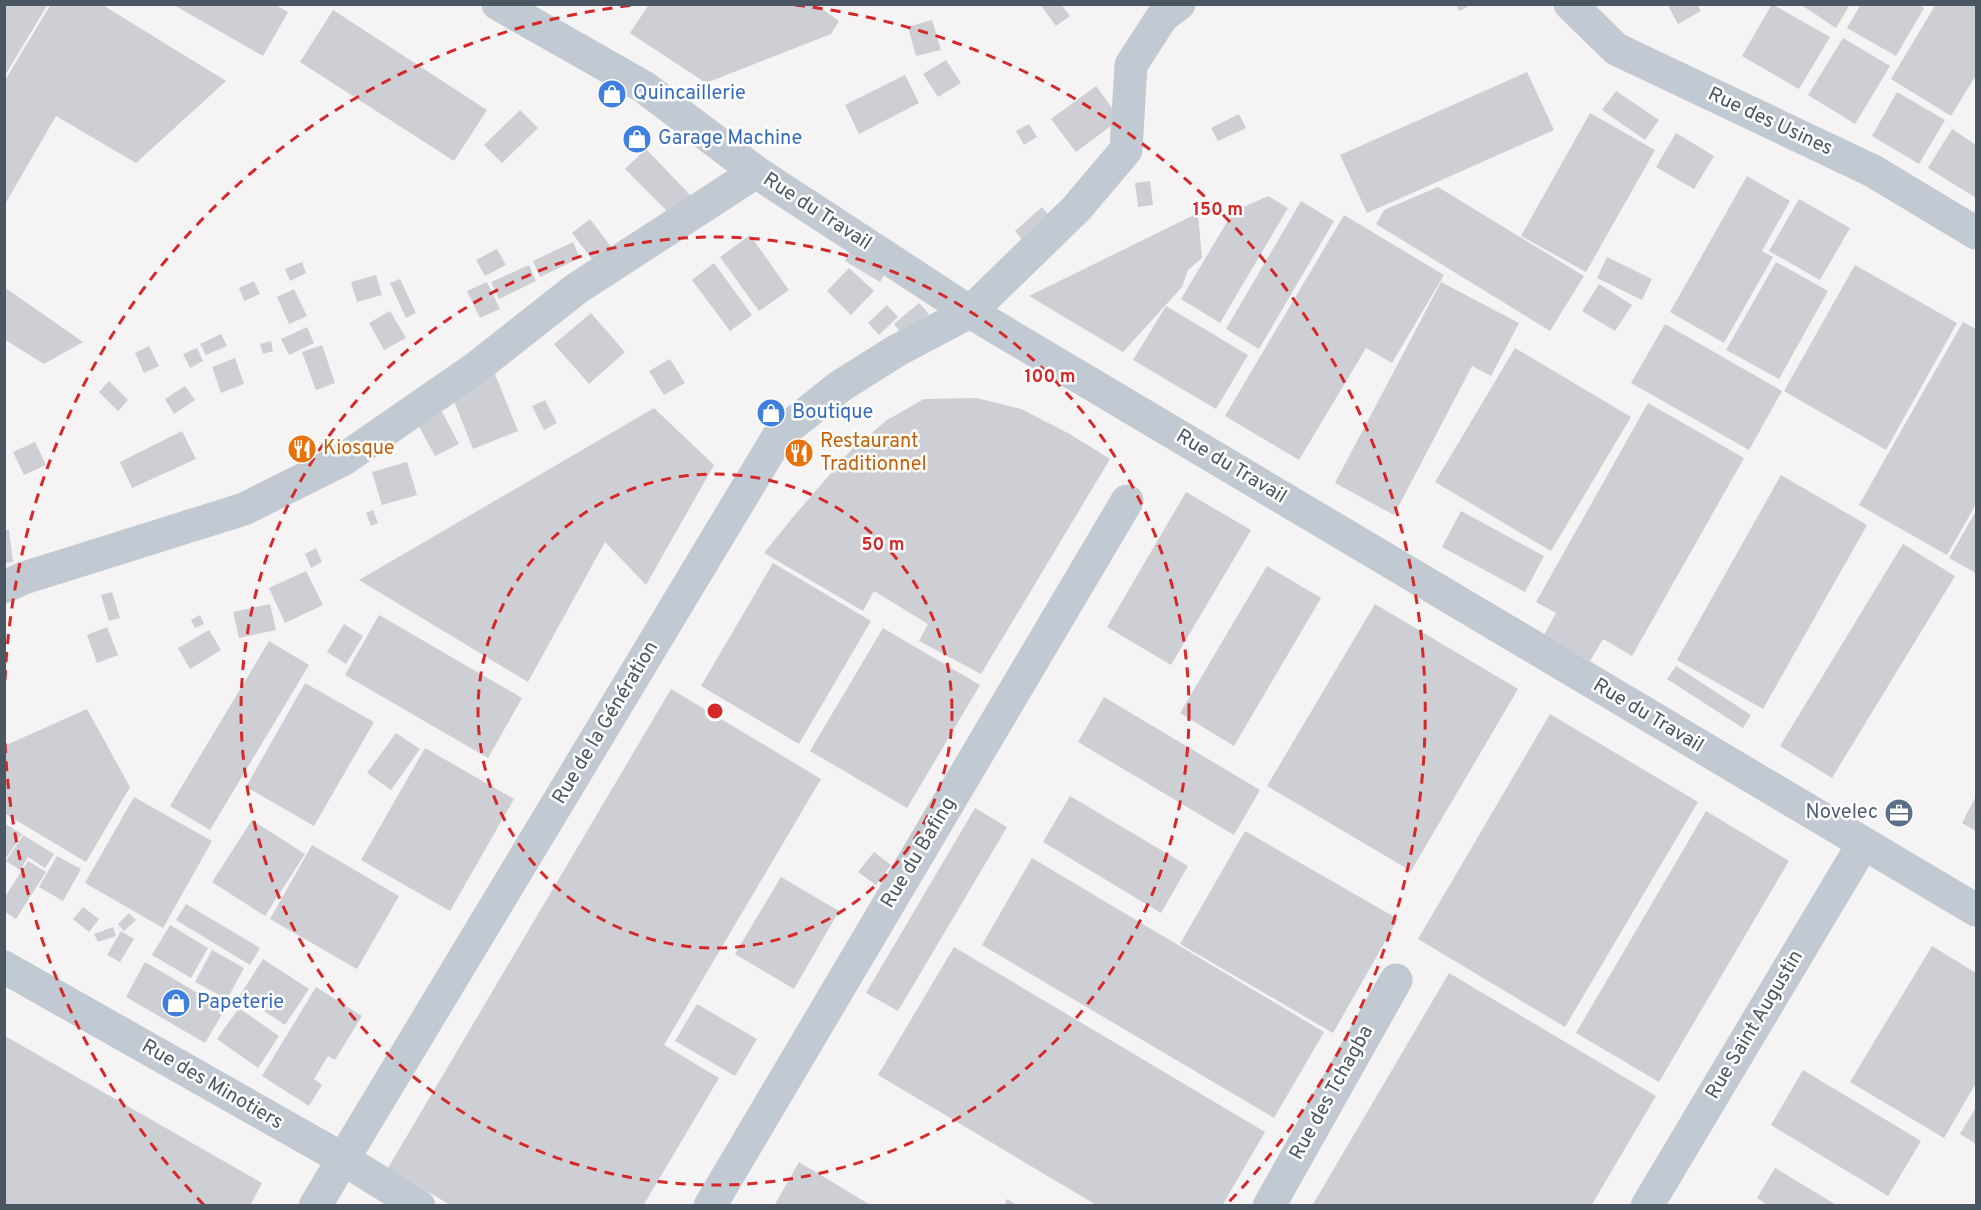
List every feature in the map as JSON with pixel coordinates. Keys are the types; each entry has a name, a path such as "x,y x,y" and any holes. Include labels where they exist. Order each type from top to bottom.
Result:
{"street":[{"name":"Rue du Travail","path":"498,4 644,87 756,172 970,312 1977,910"},
{"name":"Rue de la Génération","path":"315,1206 779,435 839,387 896,351 970,312 1076,209 1126,150 1131,65 1162,17 1179,4"},
{"name":"Rue des Usines","path":"1570,4 1616,49 1873,171 1977,233"},
{"path":"4,587 24,578 244,509 344,459 477,367 576,289 756,172"},
{"name":"Rue du Bafing","path":"710,1206 1127,501"},
{"name":"Rue Saint Augustin","path":"1647,1206 1863,844"},
{"name":"Rue des Minotiers","path":"4,967 343,1160 418,1206"},
{"name":"Rue des Tchagba","path":"1269,1206 1396,980"}],"building":[{"path":"4,4 48,4 4,77"},
{"path":"51,4 101,4 226,81 136,163 56,116 4,206 4,82"},
{"path":"172,4 274,4 288,12 263,56"},
{"path":"649,4 815,4 839,21 831,34 706,83 630,33"},
{"path":"1040,4 1061,4 1070,16 1056,26"},
{"path":"1456,4 1473,4 1459,11"},
{"path":"1667,4 1697,4 1701,11 1678,24"},
{"path":"1772,4 1830,37 1799,89 1742,56"},
{"path":"1800,4 1850,4 1836,28"},
{"path":"1861,4 1917,4 1924,8 1896,56 1847,28"},
{"path":"1936,4 1976,4 1976,75 1951,116 1891,79"},
{"path":"333,10 487,110 454,161 300,62"},
{"path":"932,20 941,50 916,56 908,27"},
{"path":"1843,38 1890,66 1855,124 1808,95"},
{"path":"946,60 961,83 938,97 923,74"},
{"path":"1527,72 1554,130 1367,213 1340,155"},
{"path":"905,75 919,103 859,134 845,105"},
{"path":"1096,86 1120,119 1076,152 1051,119"},
{"path":"1616,91 1659,120 1645,140 1602,110"},
{"path":"1897,92 1945,120 1919,164 1872,136"},
{"path":"520,110 538,128 502,163 484,145"},
{"path":"1590,113 1655,150 1586,272 1521,236"},
{"path":"1239,114 1246,128 1218,141 1211,128"},
{"path":"1029,124 1037,137 1024,145 1016,131"},
{"path":"1952,129 1976,145 1976,198 1928,168"},
{"path":"1676,133 1714,156 1694,189 1656,167"},
{"path":"646,149 692,197 672,216 625,169"},
{"path":"1747,176 1790,201 1762,251 1773,257 1724,343 1670,312"},
{"path":"1150,181 1153,205 1138,207 1135,183"},
{"path":"1438,187 1584,276 1550,331 1376,224 1384,210"},
{"path":"1268,196 1288,208 1220,323 1181,299 1233,212"},
{"path":"1799,199 1850,228 1820,280 1769,251"},
{"path":"1301,201 1334,221 1259,349 1226,329"},
{"path":"1042,207 1053,220 1026,244 1015,231"},
{"path":"1198,213 1202,258 1188,270 1182,287 1123,352 1029,296"},
{"path":"1344,215 1444,275 1392,363 1366,348 1299,460 1225,416"},
{"path":"590,219 615,252 597,266 572,233"},
{"path":"750,235 789,290 759,311 720,257"},
{"path":"573,242 580,258 540,277 533,261"},
{"path":"497,249 506,265 485,276 476,260"},
{"path":"850,251 886,272 880,282 845,261"},
{"path":"1607,257 1652,279 1642,300 1597,278"},
{"path":"302,262 306,273 290,281 285,269"},
{"path":"1776,262 1828,291 1779,379 1726,350"},
{"path":"714,263 752,315 730,331 692,280"},
{"path":"529,265 536,281 499,299 491,282"},
{"path":"1855,265 1957,323 1886,450 1784,391"},
{"path":"849,268 874,291 851,315 827,291"},
{"path":"376,275 382,295 357,302 351,282"},
{"path":"400,279 416,313 406,318 390,283"},
{"path":"254,281 260,294 244,301 239,288"},
{"path":"487,282 500,309 480,318 467,291"},
{"path":"1441,282 1519,323 1491,376 1472,366 1394,515 1335,483"},
{"path":"1599,284 1632,305 1615,331 1582,311"},
{"path":"4,287 83,342 44,364 4,339"},
{"path":"294,289 307,316 289,324 277,297"},
{"path":"919,303 929,314 903,336 894,324"},
{"path":"887,305 898,317 879,335 868,323"},
{"path":"1166,306 1248,355 1216,409 1133,360"},
{"path":"390,311 406,338 384,350 369,323"},
{"path":"591,313 625,352 589,384 554,344"},
{"path":"1963,322 1976,329 1976,504 1947,555 1859,505"},
{"path":"1665,324 1782,391 1749,450 1631,383"},
{"path":"307,327 314,343 289,355 281,339"},
{"path":"221,334 227,346 206,355 200,344"},
{"path":"271,341 273,351 263,354 260,344"},
{"path":"322,345 335,383 316,390 302,352"},
{"path":"149,346 159,366 144,373 135,353"},
{"path":"197,348 203,361 190,368 183,354"},
{"path":"1515,348 1631,417 1551,551 1435,482"},
{"path":"235,358 244,384 221,393 212,367"},
{"path":"670,359 685,383 664,395 649,371"},
{"path":"495,374 518,431 473,449 450,391"},
{"path":"109,381 128,400 118,411 99,392"},
{"path":"185,386 195,400 174,414 165,399"},
{"path":"976,398 1021,409 1068,433 1110,459 981,674 919,641 928,624 874,591 863,611 764,553 852,449 887,420 924,399"},
{"path":"545,400 557,423 544,430 532,406"},
{"path":"1648,403 1744,458 1632,656 1603,639 1590,661 1544,635 1556,613 1536,602"},
{"path":"440,408 459,444 435,456 416,421"},
{"path":"654,408 714,465 646,585 605,542 528,682 359,580"},
{"path":"182,431 196,459 132,488 120,462"},
{"path":"35,442 46,465 24,475 13,452"},
{"path":"407,462 417,495 382,505 372,472"},
{"path":"1781,475 1867,525 1763,709 1677,660"},
{"path":"1186,492 1251,530 1171,665 1107,627"},
{"path":"373,510 378,523 371,526 366,513"},
{"path":"1461,511 1544,556 1525,592 1442,547"},
{"path":"1976,511 1976,573 1949,558"},
{"path":"4,530 9,530 13,562 4,563"},
{"path":"1903,544 1955,576 1832,778 1780,746"},
{"path":"316,548 322,562 311,568 305,554"},
{"path":"773,563 871,621 799,744 701,686"},
{"path":"1267,566 1321,598 1234,746 1180,713"},
{"path":"306,571 323,605 285,623 269,588"},
{"path":"112,592 120,618 109,621 101,595"},
{"path":"270,604 276,630 239,638 233,612"},
{"path":"1375,604 1518,689 1411,871 1267,786"},
{"path":"200,615 204,624 195,628 191,620"},
{"path":"379,615 522,698 488,758 345,675"},
{"path":"344,624 363,636 346,664 327,652"},
{"path":"107,627 118,655 97,663 87,635"},
{"path":"883,628 980,685 907,808 810,751"},
{"path":"209,630 221,650 190,669 178,648"},
{"path":"269,641 309,665 210,830 170,806"},
{"path":"1676,666 1751,715 1743,728 1667,679"},
{"path":"305,683 374,722 314,826 246,787"},
{"path":"671,689 821,779 664,1045 719,1078 643,1206 452,1206 388,1168"},
{"path":"1104,697 1260,790 1234,835 1078,742"},
{"path":"87,709 130,787 86,862 4,813 4,746"},
{"path":"1550,714 1698,802 1565,1027 1418,939"},
{"path":"396,733 420,749 391,790 367,773"},
{"path":"425,748 514,799 450,911 361,860"},
{"path":"1070,796 1188,866 1161,913 1043,842"},
{"path":"1976,796 1976,831 1962,823"},
{"path":"134,797 212,841 163,928 85,883"},
{"path":"975,808 1007,827 898,1011 866,993"},
{"path":"1706,811 1789,861 1659,1082 1576,1033"},
{"path":"252,820 305,854 265,916 212,882"},
{"path":"4,823 22,834 7,857 4,856"},
{"path":"1245,831 1398,919 1333,1033 1180,944"},
{"path":"23,835 54,854 45,868 28,857 20,870 6,861"},
{"path":"312,845 399,896 357,969 270,919"},
{"path":"874,852 891,865 876,885 858,872"},
{"path":"57,856 81,869 63,901 39,887"},
{"path":"1032,858 1324,1032 1274,1118 982,945"},
{"path":"28,861 46,872 16,919 4,911 4,898"},
{"path":"781,877 839,911 794,989 735,954"},
{"path":"186,904 260,948 250,965 176,920"},
{"path":"83,907 99,919 89,932 73,919"},
{"path":"129,913 136,920 124,931 118,924"},
{"path":"170,925 208,948 191,978 152,955"},
{"path":"113,927 116,936 98,942 94,934"},
{"path":"121,931 134,939 120,962 107,955"},
{"path":"1932,946 1976,973 1976,1083 1944,1138 1850,1082"},
{"path":"954,947 1265,1132 1222,1206 1098,1206 878,1075"},
{"path":"212,950 244,968 227,999 195,982"},
{"path":"263,959 309,989 285,1025 240,995"},
{"path":"145,962 225,1009 205,1043 126,997"},
{"path":"1449,973 1656,1096 1591,1206 1312,1206"},
{"path":"316,987 362,1016 335,1060 328,1056 314,1079 322,1085 309,1106 262,1076"},
{"path":"697,1004 757,1039 735,1076 675,1041"},
{"path":"239,1008 279,1036 258,1068 217,1039"},
{"path":"5,1036 262,1183 250,1206 4,1206"},
{"path":"1803,1070 1921,1141 1888,1196 1771,1125"},
{"path":"1976,1107 1976,1144 1960,1134"},
{"path":"799,1162 872,1206 774,1206"},
{"path":"1775,1168 1838,1206 1769,1206 1757,1198"},
{"path":"1007,1199 1018,1206 1004,1206"}],"place":[{"name":"Quincaillerie","path":"612,94"},
{"name":"Garage Machine","path":"637,139"},
{"name":"Boutique","path":"771,413"},
{"name":"Kiosque","path":"302,449"},
{"name":"Restaurant Traditionnel","path":"799,453"},
{"name":"Novelec","path":"1899,813"},
{"name":"Papeterie","path":"176,1003"}]}
